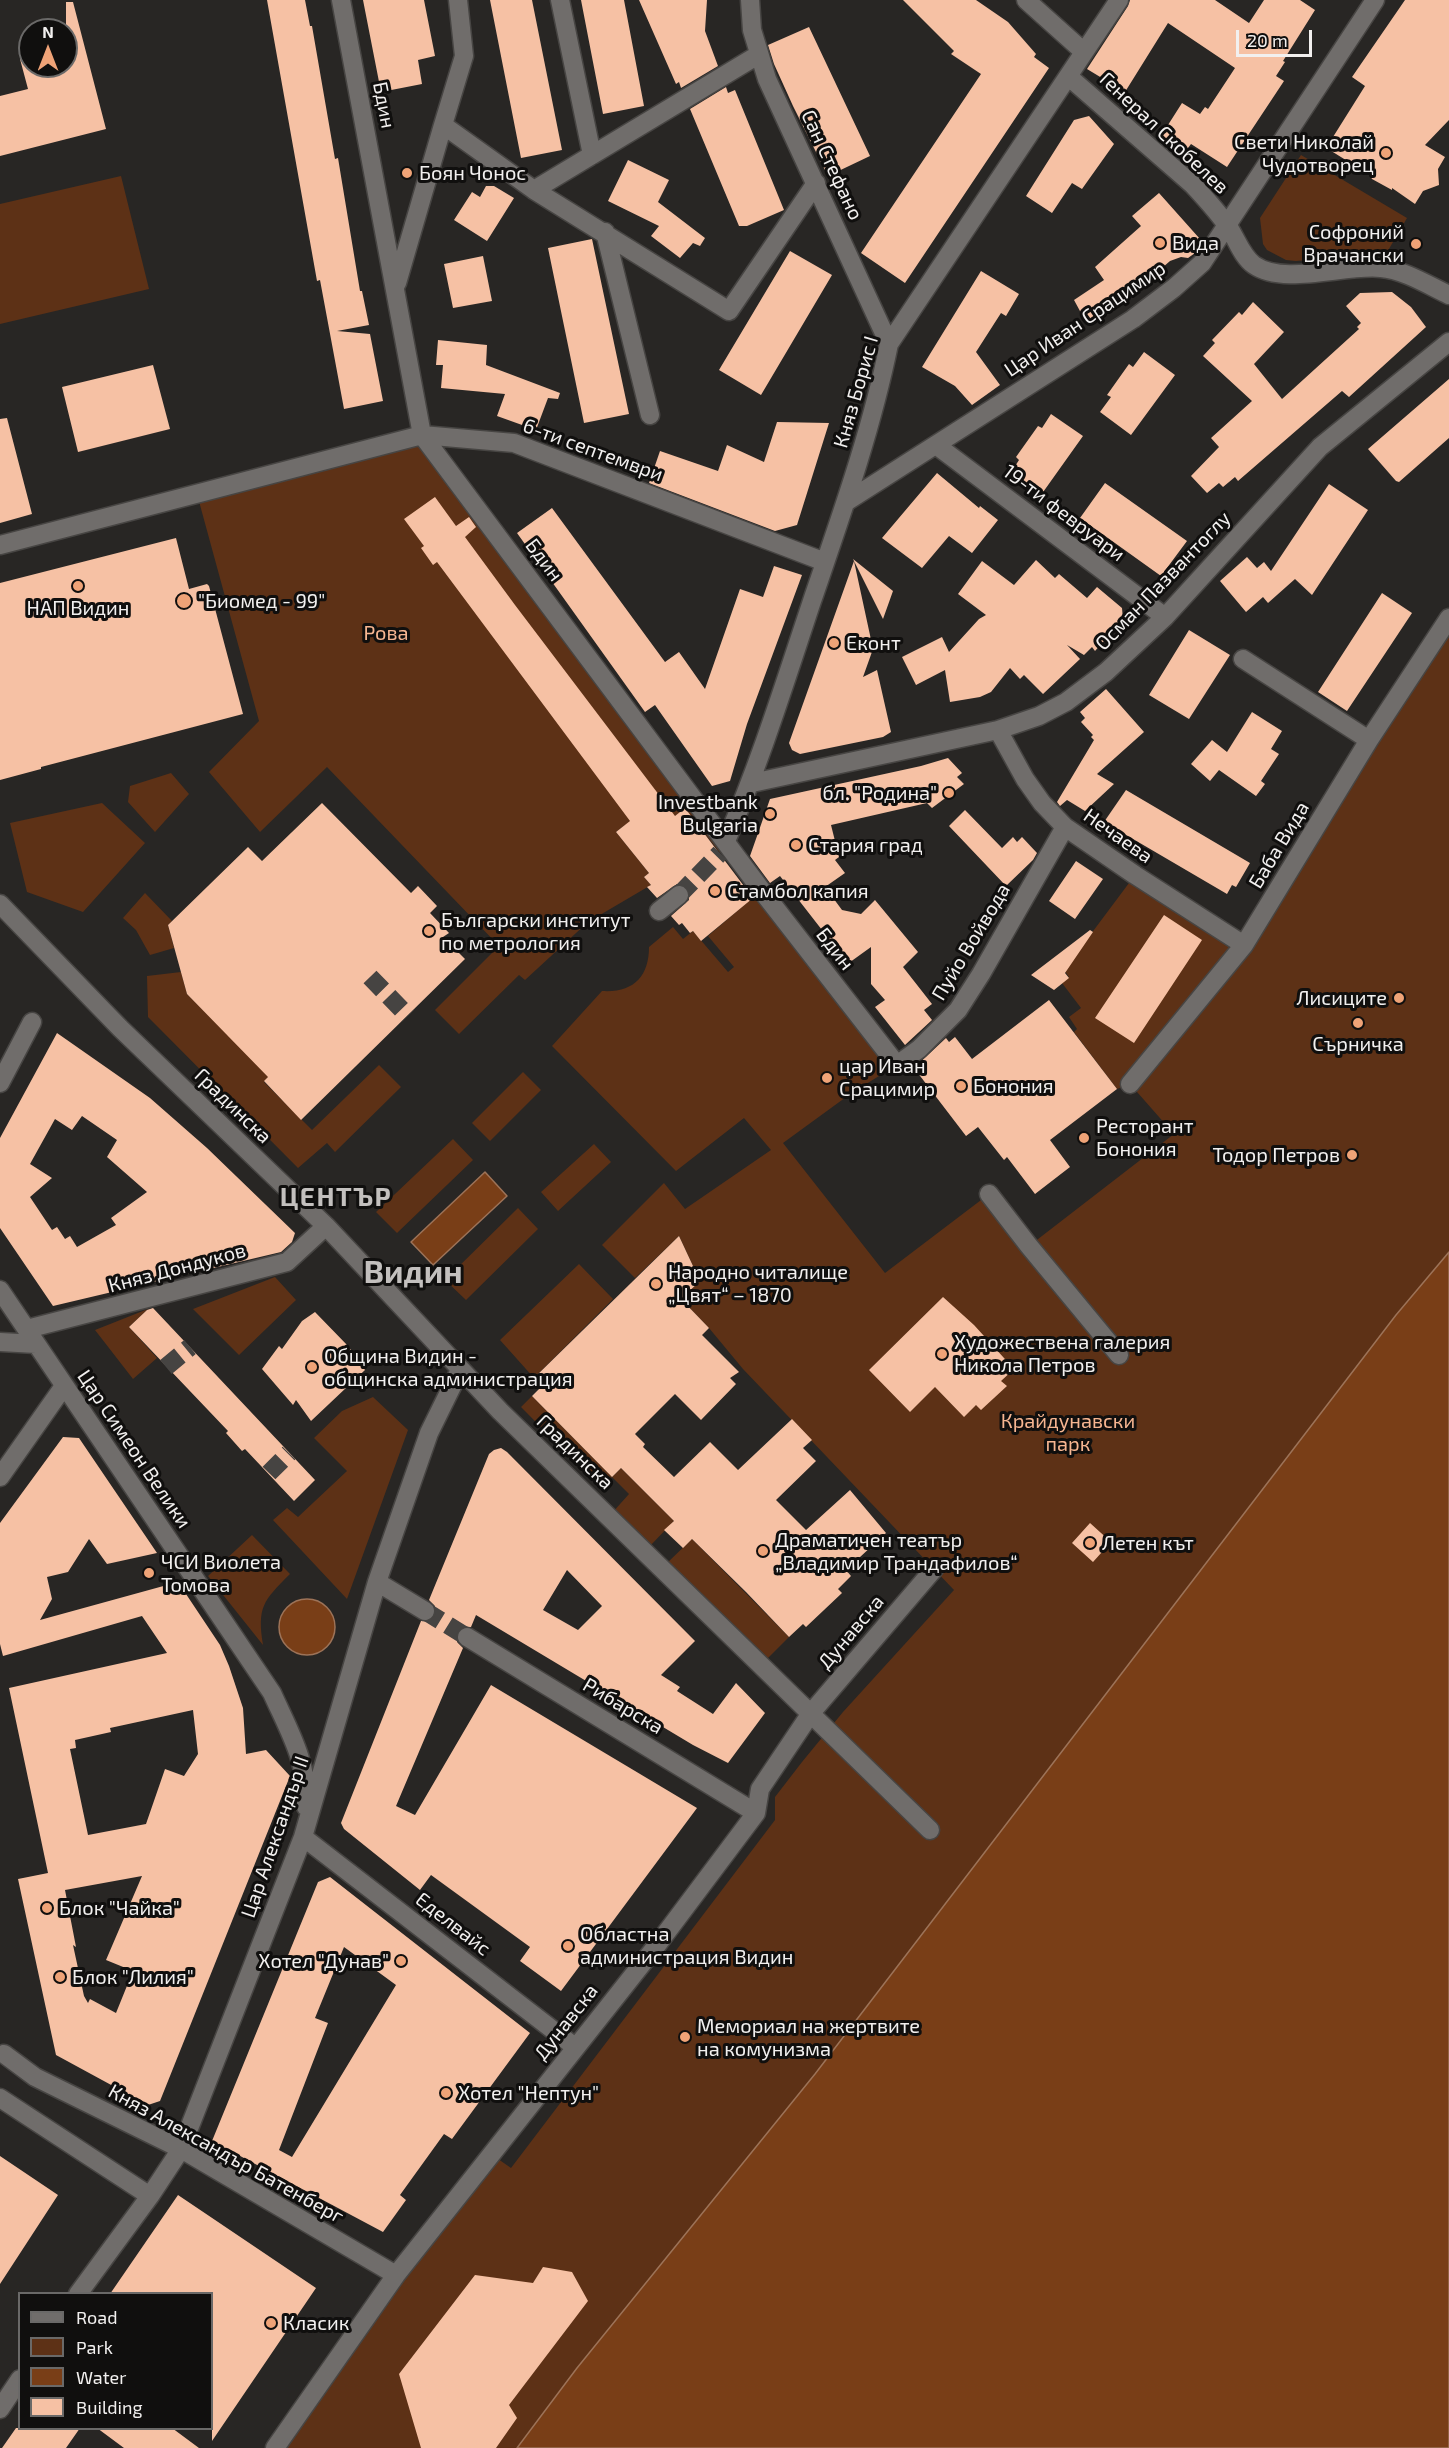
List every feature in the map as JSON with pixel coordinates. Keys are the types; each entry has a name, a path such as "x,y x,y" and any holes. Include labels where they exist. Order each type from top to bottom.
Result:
{"street":[{"name":"Бдин","path":"341,0 422,435 725,846 897,1065"},
{"path":"396,287 464,56 458,0"},
{"path":"560,0 592,154"},
{"name":"Сан Стефано","path":"750,0 752,30 758,55 890,344"},
{"path":"1026,0 1084,52"},
{"name":"Княз Борис I","path":"725,846 752,783 846,502 877,404 890,344 1119,0"},
{"name":"Цар Иван Срацимир","path":"846,502 1133,319 1202,263 1375,0"},
{"path":"534,190 758,55"},
{"name":"Генерал Скобелев","path":"1069,77 1193,185 1226,224 1243,253 1254,265 1272,273 1364,267 1383,268 1405,274 1449,295"},
{"path":"443,124 534,190 729,311 816,183"},
{"path":"605,232 650,415"},
{"name":"Осман Пазвантоглу","path":"752,783 998,730 1039,716 1066,702 1106,672 1165,617 1320,447 1449,342"},
{"name":"6-ти септември","path":"0,545 422,435 514,443 825,562"},
{"name":"19-ти февруари","path":"936,445 1165,617"},
{"name":"Баба Вида","path":"1130,1084 1244,945 1369,740 1449,618"},
{"path":"1243,658 1369,740"},
{"name":"Нечаева","path":"998,730 1036,795 1065,827 1244,945"},
{"name":"Пуйо Войвода","path":"897,1065 919,1049 957,1010 981,974 1065,827"},
{"path":"659,911 679,895"},
{"name":"Градинска","path":"0,904 120,1028 326,1226 460,1370 930,1830"},
{"path":"0,1083 32,1022"},
{"path":"989,1194 1119,1355"},
{"name":"Княз Дондуков","path":"0,1342 31,1337 287,1262 326,1226"},
{"name":"Цар Симеон Велики","path":"0,1290 272,1693 301,1758 307,1787 304,1833"},
{"name":"Цар Александър II","path":"79,2292 181,2150 304,1833 377,1582 429,1433 460,1370"},
{"path":"0,1477 64,1386"},
{"name":"Дунавска","path":"275,2448 396,2275 657,1945 756,1813 760,1789 811,1713 934,1569"},
{"path":"377,1582 425,1611"},
{"name":"Рибарска","path":"467,1637 756,1813"},
{"name":"Еделвайс","path":"304,1833 575,2047"},
{"name":"Княз Александър Батенберг","path":"2,2053 35,2077 181,2150 396,2275"},
{"path":"0,2098 150,2196"},
{"path":"0,2409 18,2382"}],"green space":[{"path":"1301,155 1407,218 1386,254 1296,261 1286,260 1267,250 1263,244 1260,218"},
{"path":"121,176 149,289 0,324 0,204"},
{"name":"Рова","path":"422,435 729,844 720,853 685,808 641,844 625,825 616,832 649,873 644,877 651,885 588,922 525,980 519,975 459,1034 435,1010 499,946 327,767 260,832 209,772 259,721 197,494"},
{"name":"Крайдунавски парк","path":"1449,618 1449,1252 1396,1315 815,2074 577,2368 517,2448 275,2448 491,2154 511,2168 775,1820 775,1797 843,1712 954,1590 743,1369 681,1299 700,1281 679,1236 635,1278 602,1245 664,1183 685,1209 771,1150 744,1118 676,1171 552,1046 602,991 622,989 637,981 646,967 649,947 673,927 683,939 693,931 728,972 734,967 708,936 757,894 897,1065 853,1092 783,1143 885,1273 989,1194 1029,1246 1174,1134 1130,1084 1117,1089 1074,1032 1077,1029 1069,1017 1081,1008 1062,983 1069,977 1064,970 1135,875 1244,945"},
{"path":"171,773 189,794 155,832 128,802 130,786"},
{"path":"102,803 145,843 83,912 27,892 10,823"},
{"path":"145,893 172,921 168,925 174,948 150,955 136,930 123,918"},
{"path":"181,972 187,994 269,1076 264,1082 312,1130 379,1065 401,1087 335,1152 327,1143 298,1168 148,1017 147,976"},
{"path":"523,1072 541,1090 490,1141 472,1123"},
{"path":"453,1139 473,1160 397,1233 376,1212"},
{"path":"594,1144 611,1162 558,1211 541,1192"},
{"path":"518,1208 538,1229 466,1300 445,1280"},
{"path":"579,1264 613,1299 534,1378 500,1340"},
{"path":"275,1277 296,1300 239,1355 193,1309"},
{"path":"148,1309 129,1327 157,1358 133,1379 95,1330"},
{"path":"532,1396 612,1477 601,1488 521,1407"},
{"path":"373,1397 408,1430 347,1599 273,1520 287,1508 298,1517 347,1471 314,1438 342,1411"},
{"path":"621,1468 674,1521 649,1547 612,1513 629,1494 612,1477"},
{"path":"252,1535 290,1574 264,1605 261,1622 263,1645 208,1576"},
{"path":"692,1539 789,1637 767,1659 667,1563"}],"water":[{"path":"485,1172 507,1196 433,1265 411,1242"},
{"path":"1449,1252 1449,2448 517,2448 577,2368 815,2074 1396,1315"},
{"path":"307,1599 318,1601 327,1607 333,1616 335,1627 333,1638 327,1647 318,1653 307,1655 296,1653 287,1647 281,1638 279,1627 281,1616 287,1607 296,1601"}],"building":[{"path":"267,0 305,0 310,26 312,26 335,159 338,158 360,291 362,291 369,325 337,331 370,334 383,401 344,409 320,280 317,281"},
{"path":"363,0 424,0 435,56 418,60 422,84 381,92"},
{"path":"490,0 532,0 562,150 521,158"},
{"path":"581,0 624,0 644,106 603,114"},
{"path":"639,0 707,0 705,31 718,66 681,88 679,82 676,84"},
{"path":"903,0 976,0 1008,22 1036,54 1034,57 1049,68 905,283 861,253 981,74 951,54 954,51"},
{"path":"1130,0 1215,0 1249,23 1264,0 1300,0 1315,10 1276,76 1284,81 1227,167 1191,144 1185,152 1161,136 1182,103 1200,114 1205,107 1208,109 1235,68 1168,23 1125,92 1087,69"},
{"path":"1405,0 1449,0 1449,120 1425,145 1445,157 1438,169 1439,185 1423,191 1415,204 1392,188 1392,190 1372,179 1370,175 1328,149 1365,86 1352,77"},
{"path":"66,2 73,2 77,18 66,18"},
{"path":"78,21 106,129 0,156 0,96 28,89 25,78 78,78"},
{"path":"809,27 870,156 828,176 793,106 768,45"},
{"path":"726,87 728,93 735,90 784,210 747,226 739,226 690,109"},
{"path":"1089,116 1114,144 1082,189 1072,183 1052,213 1026,196 1074,120"},
{"path":"628,160 669,180 658,202 705,238 700,246 693,243 680,258 651,236 659,226 608,201"},
{"path":"486,186 494,186 514,198 487,241 454,220 472,192 480,197"},
{"path":"1159,193 1200,239 1200,245 1188,258 1181,257 1170,261 1162,268 1158,278 1145,288 1087,324 1074,300 1104,280 1095,267 1141,226 1132,216"},
{"path":"592,239 629,414 584,423 548,248"},
{"path":"790,251 832,275 761,395 719,370"},
{"path":"483,256 492,301 453,308 444,264"},
{"path":"981,271 1019,294 1006,316 1001,313 976,352 1000,385 972,405 955,386 922,367"},
{"path":"1392,292 1411,307 1426,327 1349,397 1342,391 1238,481 1235,477 1223,487 1219,483 1207,493 1191,476 1219,447 1211,438 1252,401 1203,356 1215,343 1212,340 1239,312 1242,315 1253,302 1284,332 1254,364 1282,399 1359,329 1357,327 1361,323 1346,306 1360,293"},
{"path":"438,340 487,345 486,365 560,393 558,399 548,398 536,430 497,416 505,394 441,388 443,365 436,365"},
{"path":"1144,352 1175,375 1131,435 1100,412 1111,397 1107,395 1129,364 1133,367"},
{"path":"153,365 170,429 78,452 62,387"},
{"path":"1449,379 1449,438 1399,482 1396,481 1368,449"},
{"path":"1051,414 1083,436 1041,495 1010,474 1019,460 1016,457 1038,426 1042,428"},
{"path":"7,418 32,514 0,523 0,419"},
{"path":"777,422 829,423 797,525 775,531 649,483 660,451 718,471 727,445 764,462"},
{"path":"937,473 979,508 980,506 998,520 972,553 949,536 922,568 882,538"},
{"path":"1105,483 1187,541 1161,576 1080,518"},
{"path":"1329,484 1368,510 1312,595 1295,579 1268,603 1263,597 1246,612 1220,581 1247,557 1257,568 1264,562 1271,571"},
{"path":"435,497 456,526 469,517 476,527 465,537 515,605 675,816 685,808 753,898 701,941 693,931 690,933 682,923 679,925 671,916 689,900 688,888 677,884 657,898 647,887 651,885 644,877 649,873 616,832 630,821 437,562 433,565 421,548 424,546 404,519"},
{"path":"552,508 665,662 679,652 705,689 740,589 763,597 774,566 802,575 747,724 730,781 712,786 655,705 645,712 517,533"},
{"path":"176,538 189,589 207,584 209,586 243,714 0,780 0,583"},
{"path":"853,559 893,591 883,619"},
{"path":"1036,560 1055,578 1059,574 1087,598 1097,587 1122,608 1123,620 1095,651 1092,647 1084,655 1067,645 1080,659 1043,694 1024,675 1020,679 1010,668 991,692 980,697 950,702 945,670 916,685 902,657 942,637 949,652 979,619 986,615 958,594 982,561 1014,585"},
{"path":"854,561 873,649 863,677 877,670 891,732 883,737 800,754 792,750 789,743"},
{"path":"1382,593 1412,613 1347,711 1318,692"},
{"path":"1189,630 1230,655 1189,719 1149,695"},
{"path":"1106,689 1144,732 1097,774 1114,784 1085,811 1067,800 1060,806 1057,802 1094,740 1091,737 1093,735 1081,722 1085,718 1080,712"},
{"path":"1252,712 1282,731 1271,749 1279,754 1261,781 1265,784 1256,796 1219,770 1210,781 1191,764 1212,740 1227,752"},
{"path":"948,758 962,773 957,777 964,784 932,808 927,803 831,825 839,857 835,860 845,873 825,887 842,910 861,914 875,900 918,952 903,967 932,1004 924,1010 932,1020 905,1045 875,1007 885,1000 871,984 871,947 846,965 780,876 770,883 750,856 770,799"},
{"path":"1126,790 1250,863 1236,887 1232,885 1227,894 1104,822"},
{"path":"322,803 411,893 418,886 437,906 430,913 449,933 443,937 465,959 301,1120 264,1081 268,1077 187,994 168,925 248,847 262,861"},
{"path":"965,810 1002,848 1013,837 1017,842 1022,837 1037,853 1033,860 1006,886 949,826"},
{"path":"1076,861 1103,879 1075,919 1049,901"},
{"path":"1164,915 1202,940 1134,1043 1095,1018"},
{"path":"1090,930 1093,932 1065,973 1069,978 1054,990 1031,975"},
{"name":"Бонония","path":"1049,1000 1117,1089 1050,1140 1070,1167 1035,1194 1007,1157 1004,1160 978,1127 966,1136 914,1068 946,1038 949,1042 955,1037 972,1059"},
{"path":"57,1033 150,1098 207,1148 295,1233 292,1242 281,1252 53,1306 0,1228 0,1138","holes":["82,1116 117,1140 107,1157 147,1192 111,1218 116,1225 77,1247 70,1236 65,1239 57,1227 52,1230 30,1197 52,1178 30,1164 55,1119 72,1130"]},
{"path":"679,1236 700,1281 681,1299 709,1328 702,1335 739,1372 730,1378 736,1384 701,1420 675,1394 635,1434 645,1444 643,1447 674,1477 710,1442 738,1470 792,1419 812,1440 803,1448 816,1461 776,1500 806,1530 850,1490 886,1533 846,1570 851,1576 838,1589 842,1593 806,1627 803,1624 789,1637 692,1539 683,1548 664,1530 674,1521 621,1468 612,1477 532,1396 542,1386 534,1378"},
{"name":"Художествена галерия Никола Петров","path":"943,1297 974,1325 1014,1369 1001,1381 1007,1386 981,1410 976,1405 964,1417 935,1387 910,1412 869,1370"},
{"path":"153,1308 315,1480 294,1501 245,1449 242,1451 226,1433 228,1431 129,1327 147,1310"},
{"name":"Община Видин - общинска администрация","path":"315,1312 348,1346 365,1370 311,1421 296,1400 293,1405 262,1369 279,1346 282,1349 302,1321"},
{"path":"63,1437 79,1438 157,1553 107,1564 89,1539 68,1572 47,1577 52,1599 40,1620 178,1582 220,1645 229,1666 243,1708 246,1754 266,1750 290,1776 160,2101 148,2105 56,2055 18,1879 48,1873 9,1688 167,1653 142,1616 3,1656 0,1644 0,1523","holes":["193,1710 198,1754 184,1776 165,1769 146,1824 88,1835 70,1749 76,1748 75,1740 111,1732 110,1728","142,1876 106,1960 133,1971 116,2013 90,1999 88,2003 84,1996 73,1945 76,1947 65,1890"]},
{"path":"501,1448 507,1452 695,1641 661,1675 680,1687 677,1691 713,1714 736,1683 765,1713 728,1763 693,1745 476,1615 471,1627 462,1627 458,1631 457,1642 463,1648 396,1806 415,1815 491,1685 697,1808 561,1991 520,1961 530,1947 431,1875 420,1890 344,1829 341,1823 421,1621 430,1621 435,1616 435,1606 429,1600 489,1454","holes":["567,1570 602,1606 578,1630 543,1610"]},
{"path":"1090,1523 1111,1542 1093,1562 1072,1543"},
{"path":"330,1877 530,2033 452,2139 444,2134 400,2195 406,2200 383,2232 212,2141 318,1882","holes":["344,1947 396,1985 292,2157 279,2150 328,2023 315,2018"]},
{"path":"0,2156 58,2195 0,2284"},
{"path":"178,2195 316,2288 212,2441 213,2292 111,2292"},
{"path":"543,2267 572,2272 588,2301 509,2405 517,2418 496,2448 421,2448 399,2374 475,2275 533,2283"},
{"path":"16,2428 18,2430 79,2430 66,2448 2,2448"},
{"path":"100,2430 175,2430 199,2448 124,2448"}],"tunnel":[{"path":"679,895 720,853"},
{"path":"370,977 408,1016"},
{"path":"166,1367 190,1347"},
{"path":"269,1473 289,1453"},
{"path":"425,1611 467,1637"}],"place":[{"name":"Свети Николай Чудотворец","path":"1386,153"},
{"name":"Боян Чонос","path":"407,173"},
{"name":"Вида","path":"1160,243"},
{"name":"Софроний Врачански","path":"1416,244"},
{"name":"НАП Видин","path":"78,586"},
{"name":"\"Биомед - 99\"","path":"184,601"},
{"name":"Еконт","path":"834,643"},
{"name":"бл. \"Родина\"","path":"949,793"},
{"name":"Investbank Bulgaria","path":"770,814"},
{"name":"Стария град","path":"796,845"},
{"name":"Стамбол капия","path":"715,891"},
{"name":"Български институт по метрология","path":"429,931"},
{"name":"Лисиците","path":"1399,998"},
{"name":"Сърничка","path":"1358,1023"},
{"name":"цар Иван Срацимир","path":"827,1078"},
{"name":"Бонония","path":"961,1086"},
{"name":"Ресторант Бонония","path":"1084,1138"},
{"name":"Тодор Петров","path":"1352,1155"},
{"name":"Народно читалище „Цвят“ – 1870","path":"656,1284"},
{"name":"Художествена галерия Никола Петров","path":"942,1354"},
{"name":"Община Видин - общинска администрация","path":"312,1367"},
{"name":"Летен кът","path":"1090,1543"},
{"name":"Драматичен театър „Владимир Трандафилов“","path":"763,1551"},
{"name":"ЧСИ Виолета Томова","path":"149,1573"},
{"name":"Блок \"Чайка\"","path":"47,1908"},
{"name":"Областна администрация Видин","path":"568,1946"},
{"name":"Хотел \"Дунав\"","path":"401,1961"},
{"name":"Блок \"Лилия\"","path":"60,1977"},
{"name":"Мемориал на жертвите на комунизма","path":"685,2037"},
{"name":"Хотел \"Нептун\"","path":"446,2093"},
{"name":"Класик","path":"271,2323"}],"district":[{"name":"ЦЕНТЪР","path":"336,1197"},
{"name":"Видин","path":"413,1272"}]}
